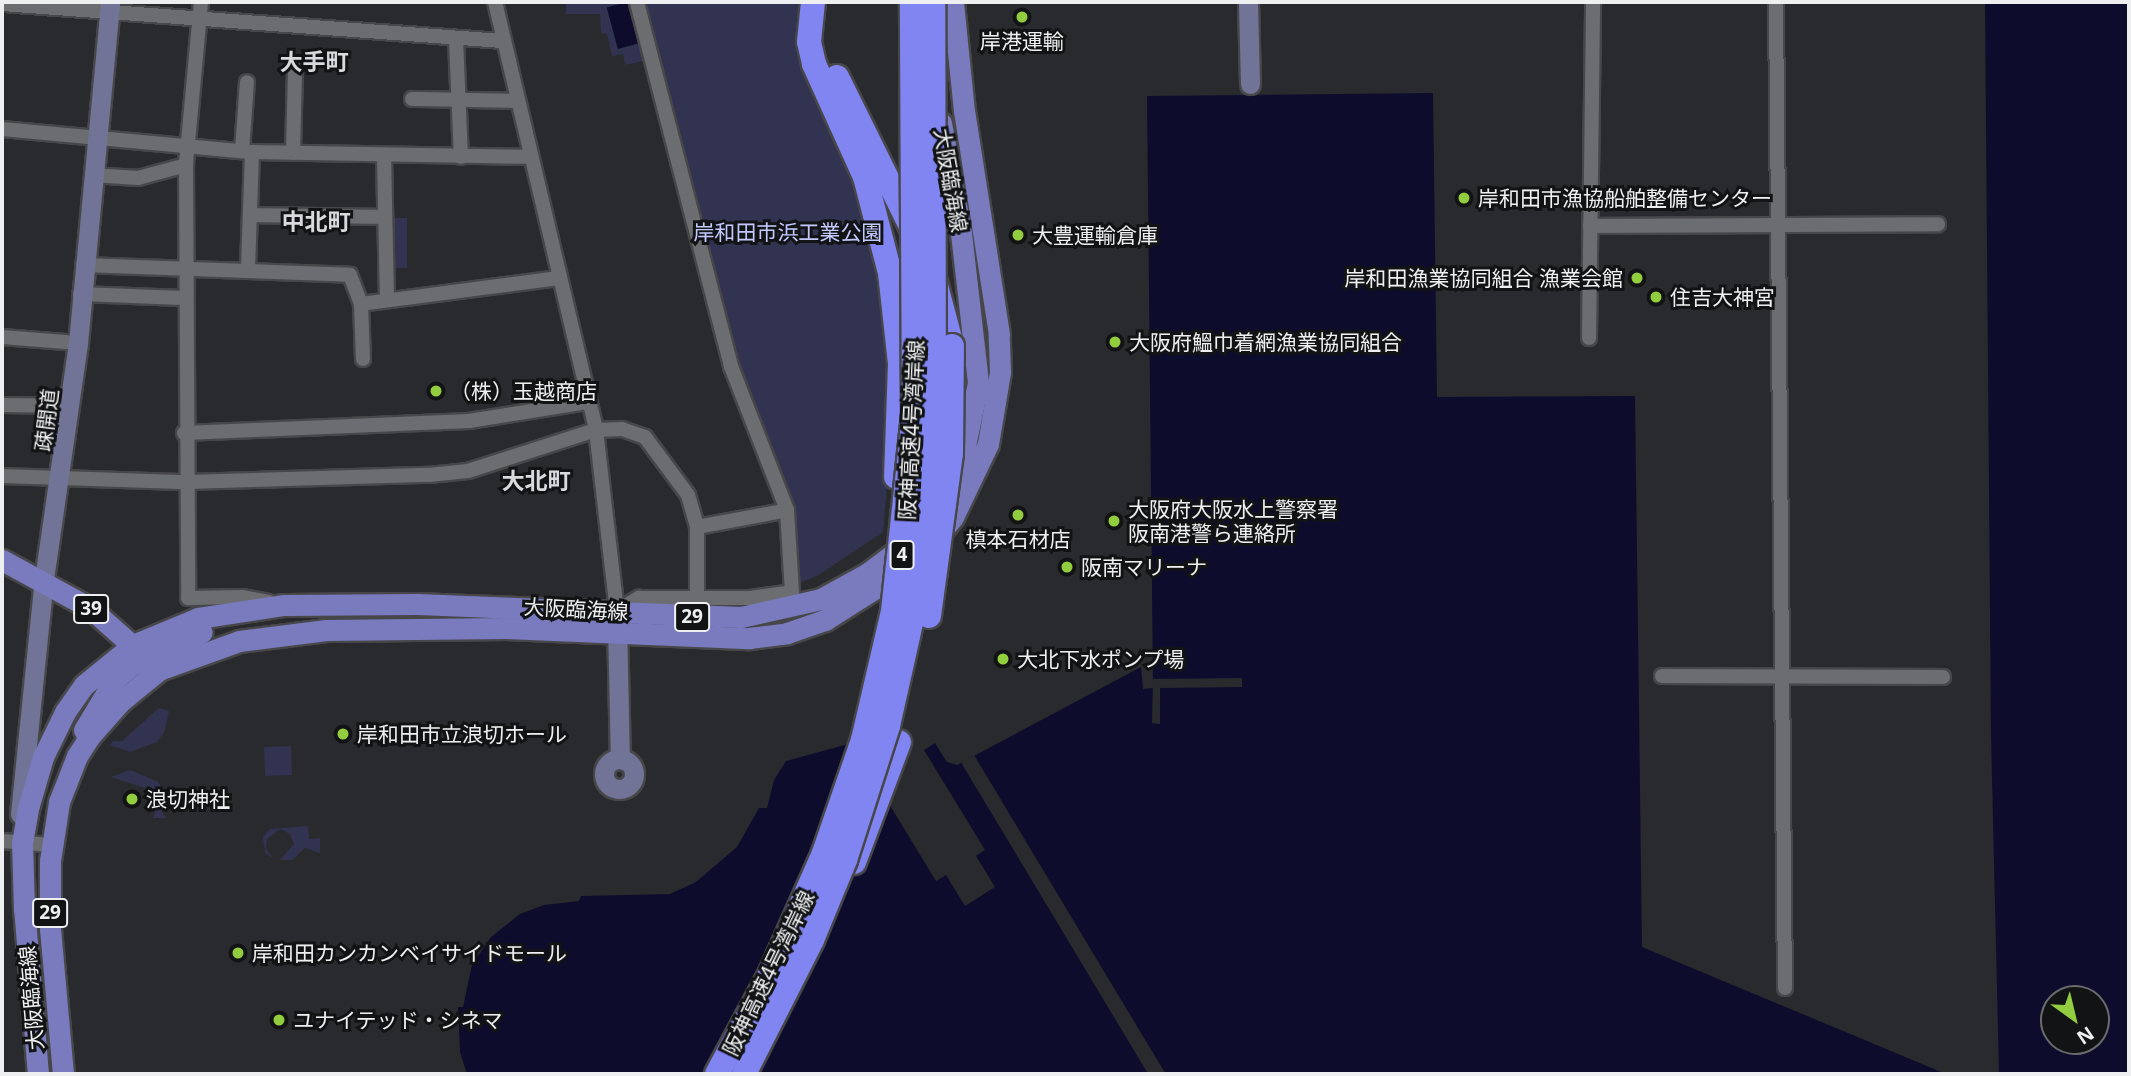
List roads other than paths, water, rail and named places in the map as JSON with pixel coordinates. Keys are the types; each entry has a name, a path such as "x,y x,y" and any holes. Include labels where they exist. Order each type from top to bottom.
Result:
{"highway":[{"name":"4","path":"813,2 809,42 824,88 875,209 895,303 900,364 886,605 863,740"},
{"name":"4","path":"812,940 855,861 879,802 918,675 946,510 952,346 930,268 832,67 824,33 829,2"},
{"name":"阪神高速4号湾岸線","path":"718,1074 799,913 863,740 893,611 911,464 917,282 913,2"},
{"name":"阪神高速4号湾岸線","path":"744,1074 812,940 871,787 888,726 925,540 936,355 933,2"}],"main road":[{"name":"大阪臨海線","path":"38,1074 12,842 54,732 84,685 139,651 198,618 284,605 417,604 617,611 720,618 795,608 868,573 929,524 965,446 978,383 961,233 913,2"},
{"name":"大阪臨海線","path":"63,1074 50,929 51,845 60,802 77,756 104,717 172,664 239,641 326,630 506,628 749,638 788,633 825,620 906,569 953,517 971,484 996,416 999,334 964,111 953,2"},
{"name":"39","path":"2,560 44,579 90,608 139,651"},
{"path":"77,756 95,706 139,651 240,624 315,620 326,630"}],"street":[{"path":"201,2 186,165 186,267 183,298 188,598 243,597 284,605"},
{"path":"495,2 515,101 596,430 617,611 620,759"},
{"path":"617,611 639,598 750,598 792,592 787,510 731,366 637,2"},
{"path":"1248,2 1250,84"},
{"path":"1589,338 1593,2"},
{"path":"1776,2 1779,678 1785,988"},
{"path":"2,4 110,8 502,41"},
{"name":"疎開道","path":"12,842 20,820 44,579 62,478 78,343 79,294 110,8"},
{"path":"456,39 461,157"},
{"path":"293,153 295,69"},
{"path":"247,82 250,215 248,268"},
{"path":"412,99 515,101"},
{"path":"2,129 96,141 188,148 384,156 530,158"},
{"path":"384,156 387,297"},
{"path":"92,175 138,178 186,165"},
{"path":"250,215 385,218"},
{"path":"1590,226 1938,224"},
{"path":"83,265 248,268 351,275 361,304 363,359"},
{"path":"361,304 387,297 559,278"},
{"path":"79,294 183,298"},
{"path":"2,337 78,343"},
{"path":"184,433 470,421 588,402"},
{"path":"2,404 70,406"},
{"path":"2,476 187,482 468,471 596,430 622,429 645,437 688,495 697,527 697,597"},
{"path":"697,527 783,511"},
{"path":"1662,676 1943,677"},
{"path":"12,842 51,845"}],"place":[{"name":"岸港運輸","path":"1022,17"},
{"name":"岸和田市漁協船舶整備センター","path":"1464,198"},
{"name":"大豊運輸倉庫","path":"1018,235"},
{"name":"岸和田漁業協同組合 漁業会館","path":"1637,278"},
{"name":"住吉大神宮","path":"1656,297"},
{"name":"大阪府鰮巾着網漁業協同組合","path":"1115,342"},
{"name":"（株）玉越商店","path":"436,391"},
{"name":"槙本石材店","path":"1018,515"},
{"name":"大阪府大阪水上警察署 阪南港警ら連絡所","path":"1114,521"},
{"name":"阪南マリーナ","path":"1067,567"},
{"name":"大北下水ポンプ場","path":"1003,659"},
{"name":"岸和田市立浪切ホール","path":"343,734"},
{"name":"浪切神社","path":"132,799"},
{"name":"岸和田カンカンベイサイドモール","path":"238,953"},
{"name":"ユナイテッド・シネマ","path":"279,1020"}],"district":[{"name":"大手町","path":"314,61"},
{"name":"中北町","path":"316,221"},
{"name":"大北町","path":"536,480"}],"park label":[{"name":"岸和田市浜工業公園","path":"788,232"}]}
